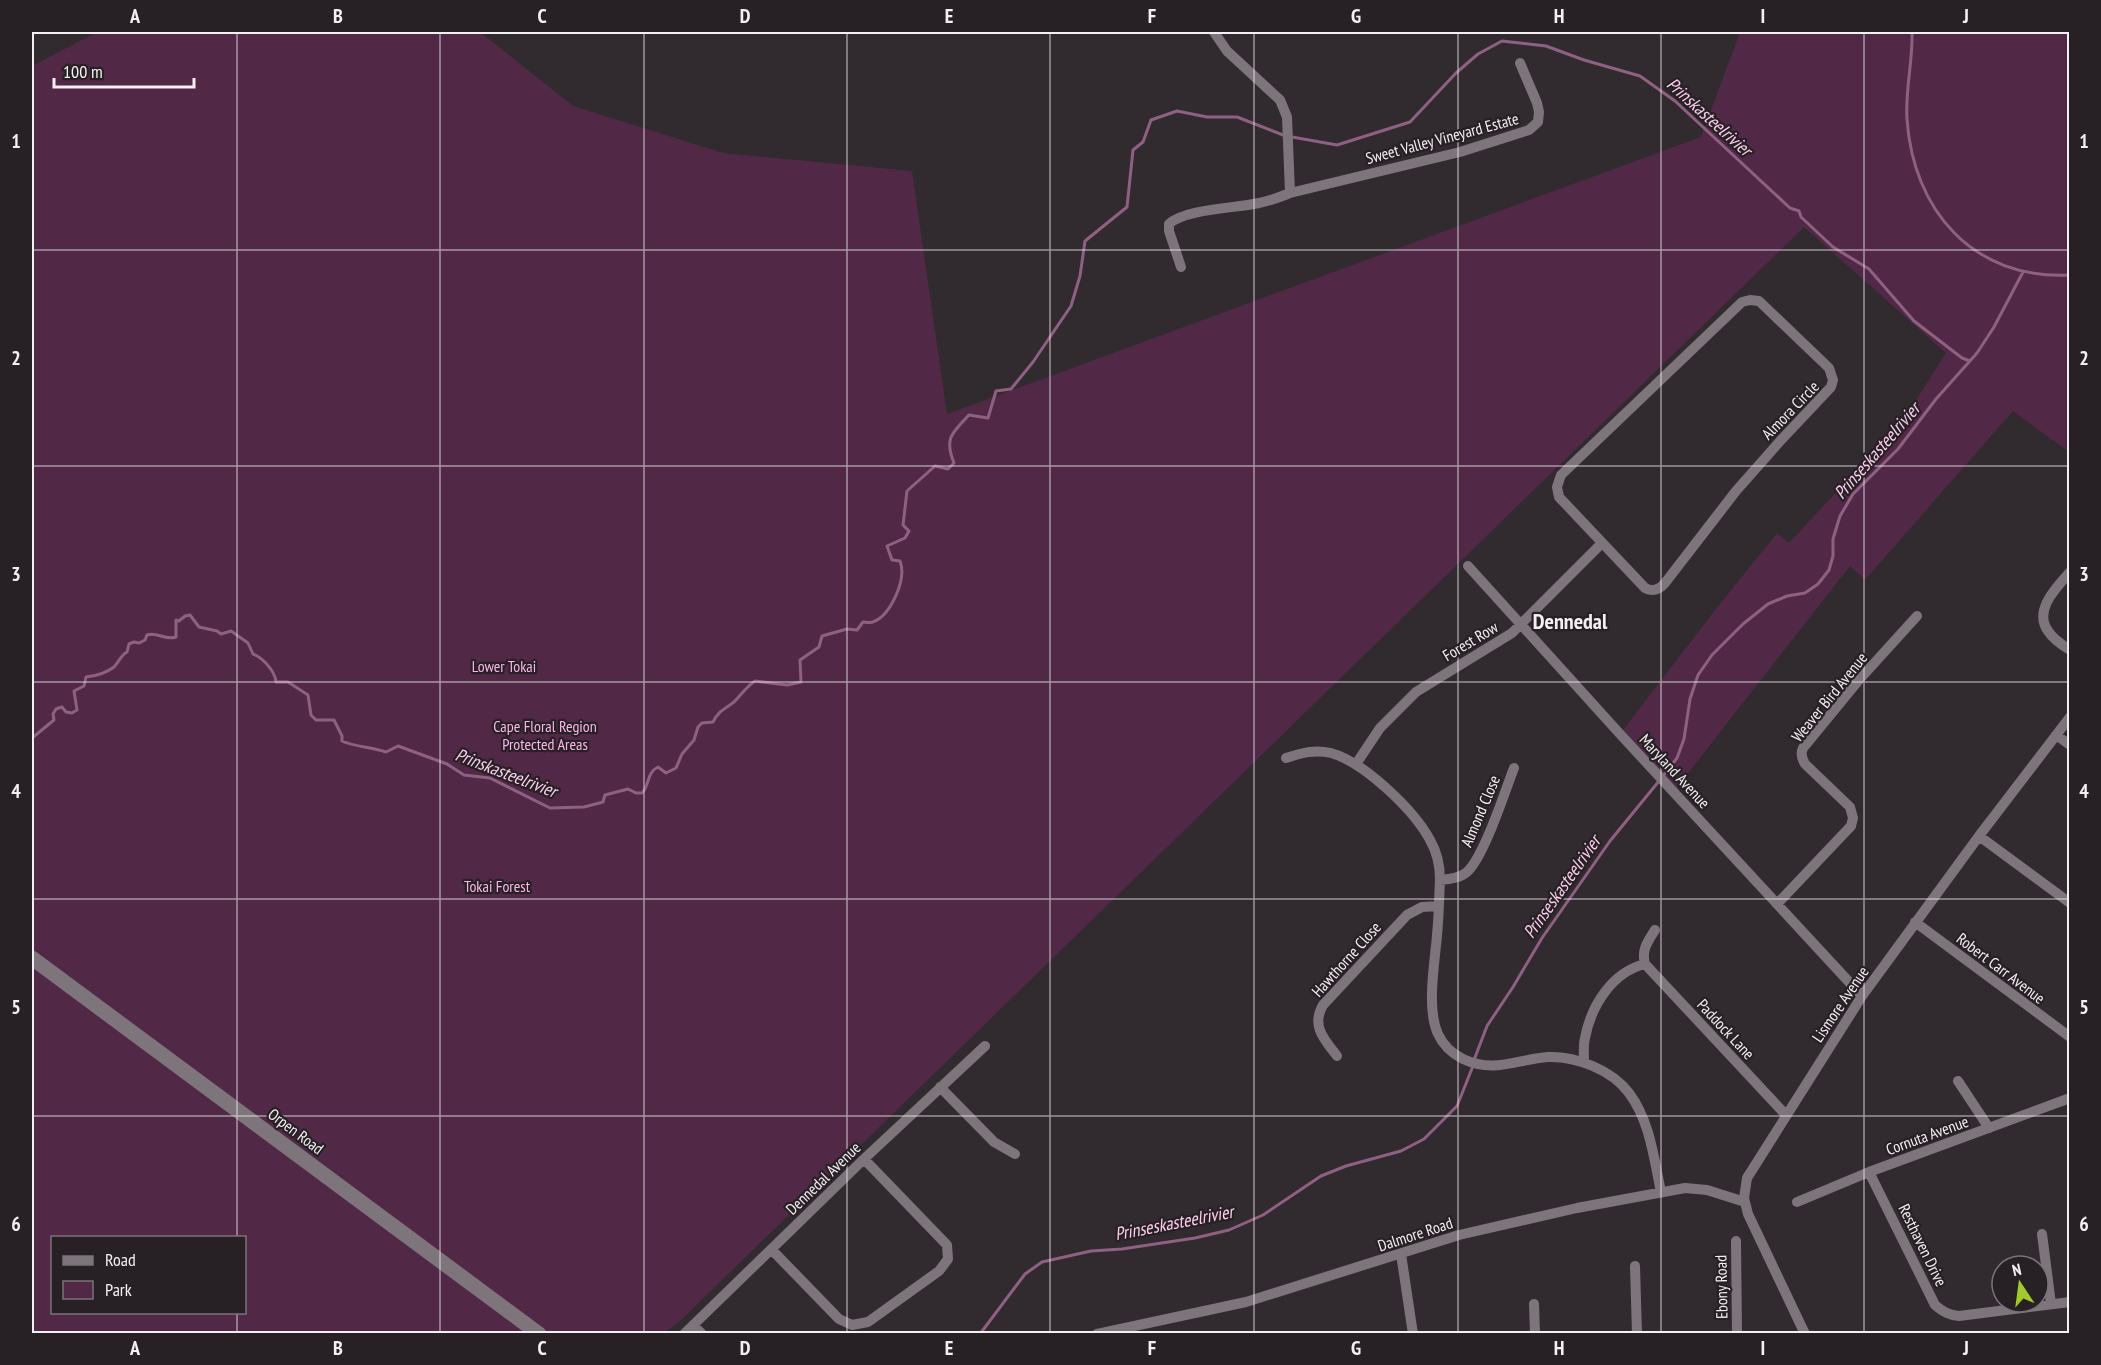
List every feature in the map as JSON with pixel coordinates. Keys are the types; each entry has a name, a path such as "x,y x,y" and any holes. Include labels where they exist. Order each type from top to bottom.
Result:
{"main road":[{"name":"Orpen Road","path":"32,958 539,1334"}],"street":[{"path":"1214,32 1227,51 1280,100 1284,107 1287,117 1290,193"},
{"name":"Sweet Valley Vineyard Estate","path":"1181,267 1169,231 1169,224 1174,219 1209,210 1259,203 1290,193 1460,152 1529,130 1538,122 1539,112 1520,63"},
{"name":"Almora Circle","path":"1750,300 1759,302 1828,368 1833,380 1832,387 1736,491 1661,588 1650,590 1645,588 1601,544 1559,497 1557,487 1561,475 1742,302 1750,300"},
{"name":"Forest Row","path":"1356,764 1380,728 1416,692 1512,633 1601,544"},
{"name":"Maryland Avenue","path":"1468,566 1862,996"},
{"path":"2070,572 2052,594 2045,608 2043,619 2048,632 2070,650"},
{"name":"Weaver Bird Avenue","path":"1777,904 1851,826 1853,818 1850,807 1805,764 1801,752 1858,681 1917,616"},
{"name":"Lismore Avenue","path":"1744,1202 1747,1178 1785,1114 1862,996 1979,836 2070,717"},
{"path":"2056,735 2070,745"},
{"path":"1286,758 1316,751 1330,753 1356,764 1393,795 1422,826 1436,852 1440,865 1433,1010 1437,1033 1449,1050 1467,1061 1485,1066 1548,1057 1584,1062 1619,1082 1638,1107 1647,1127 1661,1192"},
{"name":"Almond Close","path":"1440,880 1458,877 1470,869 1481,850 1514,768"},
{"path":"1979,836 2070,903"},
{"name":"Hawthorne Close","path":"1337,1056 1324,1039 1318,1026 1319,1012 1323,1005 1407,915 1422,907 1438,906"},
{"name":"Robert Carr Avenue","path":"1915,922 2070,1037"},
{"path":"1584,1062 1585,1038 1599,999 1615,980 1627,971 1645,964 1644,949 1655,930"},
{"name":"Paddock Lane","path":"1645,964 1785,1114"},
{"name":"Dennedal Avenue","path":"684,1334 864,1159 986,1046"},
{"path":"1958,1081 1989,1128"},
{"path":"940,1087 994,1142 1015,1154"},
{"name":"Cornuta Avenue","path":"1797,1202 1869,1172 2070,1098"},
{"path":"772,1250 839,1319 852,1325 868,1322 939,1270 948,1259 947,1245 864,1159"},
{"name":"Resthaven Drive","path":"1869,1172 1935,1305 1941,1311 1959,1316 2070,1302"},
{"name":"Dalmore Road","path":"1097,1334 1246,1302 1459,1235 1577,1208 1685,1188 1696,1188 1744,1202"},
{"path":"1744,1202 1804,1334"},
{"path":"2042,1234 2051,1304"},
{"name":"Ebony Road","path":"1736,1241 1737,1334"},
{"path":"1401,1254 1413,1334"},
{"path":"1635,1266 1637,1334"},
{"path":"1534,1304 1535,1334"},
{"path":"693,1324 702,1334"}],"green space":[{"name":"Cape Floral Region Protected Areas","path":"97,32 480,32 573,106 723,153 912,171 947,414 1701,137 1740,32 2069,32 2069,452 2013,411 1865,580 1850,566 1674,791 1620,734 1777,533 1789,543 1904,419 1946,353 1804,227 680,1321 664,1333 32,1334 32,66"}],"waterway":[{"path":"1912,32 1907,119 1912,152 1921,182 1936,210 1954,233 1977,252 2004,266 2035,273 2070,275"},
{"name":"Prinskasteelrivier","path":"1292,137 1337,145 1410,122 1456,73 1478,54 1502,41 1546,46 1640,76 1675,101 1790,208 1799,211 1801,217 1833,247 1869,269 1914,321 1962,358 1970,361"},
{"name":"Prinskasteelrivier","path":"32,738 54,720 53,714 56,709 62,707 66,712 72,713 77,710 74,691 84,686 86,677 101,674 114,667 127,652 129,644 139,643 145,640 147,635 176,637 176,620 179,621 190,615 199,627 221,634 231,631 248,643 253,654 271,669 276,682 288,682 308,695 311,715 316,720 334,720 342,741 347,743 386,752 398,746 447,764 464,775 490,778 550,808 584,807 603,802 605,795 628,789 642,793 654,770 658,767 666,773 676,768 682,754 694,740 698,727 702,723 713,722 720,712 734,702 752,683 755,681 787,685 801,682 800,660 819,647 822,636 847,629 857,630 863,622 873,622 886,612 896,596 902,569 900,561 892,560 887,546 905,538 909,531 903,525 907,491 935,466 948,469 954,463 950,447 951,436 969,415 988,418 996,391 1011,389 1033,362 1071,306 1080,276 1085,241 1127,207 1133,150 1143,142 1151,120 1177,111 1207,117 1237,117 1283,135"},
{"name":"Prinseskasteelrivier","path":"1663,776 1677,758 1684,739 1690,699 1698,675 1712,655 1743,624 1768,604 1787,596 1805,593 1818,584 1829,570 1833,556 1833,539 1840,516 1853,494 1898,449 1936,399 1977,353 1994,327 2023,272"},
{"name":"Prinseskasteelrivier","path":"1474,1060 1487,1026 1542,938 1610,841 1659,781"},
{"name":"Prinseskasteelrivier","path":"980,1334 1025,1274 1042,1262 1091,1251 1122,1249 1195,1238 1229,1230 1263,1215 1321,1176 1346,1166 1401,1151 1424,1139 1457,1106 1473,1066"}],"district":[{"name":"Dennedal","path":"1570,621"}],"park label":[{"name":"Lower Tokai","path":"504,666"},
{"name":"Tokai Forest","path":"497,886"}]}
